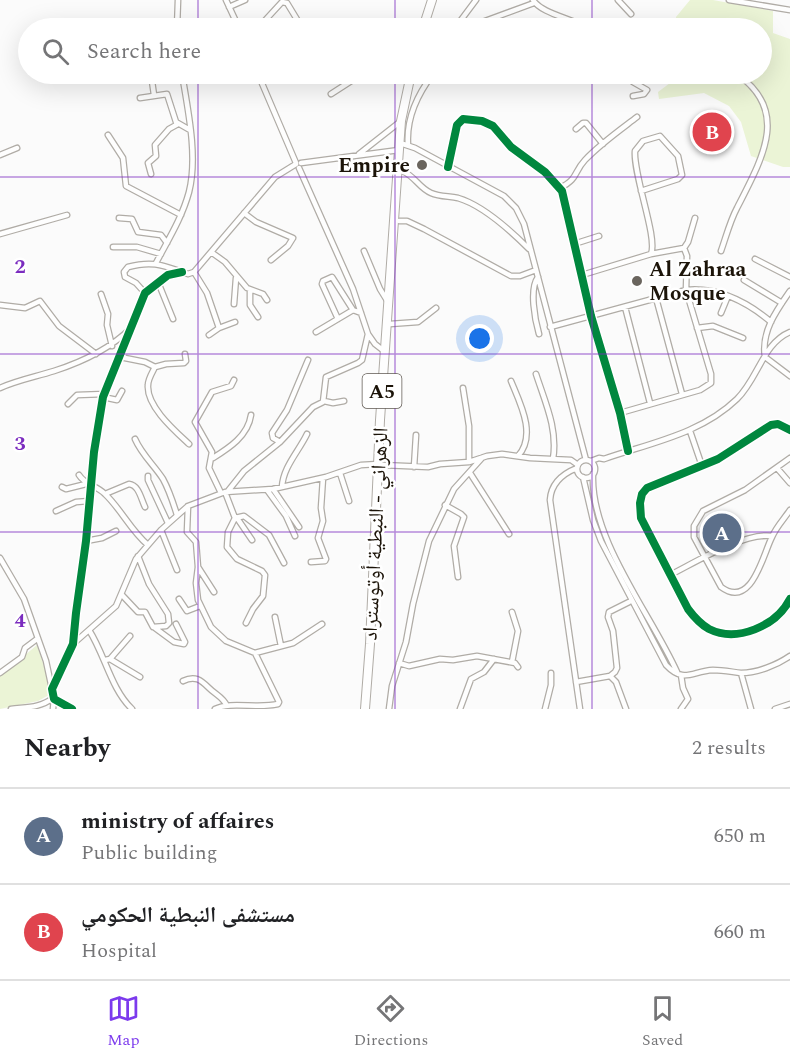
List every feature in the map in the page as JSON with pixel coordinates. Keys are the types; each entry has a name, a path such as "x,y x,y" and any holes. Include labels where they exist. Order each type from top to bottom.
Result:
{"highway":[{"path":"428,18 434,0"},
{"name":"الزهراني - النبطية أوتوستراد","path":"367,709 383,403 402,171 401,121 410,84"},
{"name":"الزهراني - النبطية أوتوستراد","path":"384,394 388,302 411,84"}],"street":[{"path":"177,18 178,0"},
{"path":"226,0 234,18"},
{"path":"229,7 245,0"},
{"path":"462,18 474,0"},
{"path":"618,0 631,14"},
{"path":"729,0 790,10"},
{"path":"267,18 282,2 286,3 296,18"},
{"path":"495,18 533,2 568,18"},
{"path":"152,84 154,95"},
{"path":"156,263 181,215 189,192 193,168 183,84"},
{"path":"263,84 353,289 370,337 385,352"},
{"path":"331,94 347,84"},
{"path":"403,146 417,99 427,84"},
{"path":"633,96 644,94 647,90 636,84"},
{"path":"755,84 762,88"},
{"path":"140,98 168,95 174,119 178,124 190,130"},
{"path":"560,188 573,180 582,164 603,144 638,117"},
{"path":"448,167 457,125 464,119 474,119 493,126 512,147 545,172 560,188 591,316 620,413 628,451"},
{"path":"359,154 401,121"},
{"path":"576,129 586,123 603,144"},
{"path":"151,174 148,164 156,156 155,146 169,129 178,124"},
{"path":"108,135 123,158 126,186 181,215"},
{"path":"641,191 678,179 682,175 678,156 660,136 643,141 635,151 641,191 652,245 651,254"},
{"path":"145,293 136,283 125,277 125,270 135,265 156,263 188,274 194,272 275,177 288,168 299,165 403,146 496,191 513,204 524,224 581,448 594,472 593,494 601,523 615,555 679,674 682,688 688,699 681,709"},
{"path":"0,155 18,148"},
{"path":"721,251 737,208 768,157"},
{"path":"402,171 411,176 426,191 442,197 461,199 499,222 531,251"},
{"path":"244,213 256,222 292,238 288,246 272,260"},
{"path":"0,234 67,215"},
{"path":"119,218 132,220 138,232 161,235 167,243"},
{"path":"620,413 708,387 712,380 686,290 687,256 684,248 691,235 695,218"},
{"path":"399,221 418,226 511,276 520,276 536,270"},
{"path":"574,244 599,236"},
{"path":"113,247 137,247 161,254"},
{"path":"582,275 651,254 684,248"},
{"path":"364,251 380,290 388,302"},
{"path":"211,252 225,262 236,278 250,291 262,294 267,300"},
{"path":"755,259 790,277"},
{"path":"52,689 73,644 86,541 88,484 104,395 145,293 171,274 182,272"},
{"path":"194,272 207,293 219,328"},
{"path":"538,277 533,285 535,320 539,334"},
{"path":"234,304 236,278"},
{"path":"338,319 322,284 323,281 334,278 353,310 361,314"},
{"path":"744,280 782,303"},
{"path":"158,282 173,319"},
{"path":"550,327 686,290 710,290 728,296 750,306 771,322"},
{"path":"250,291 250,305 258,316"},
{"path":"765,357 765,338 771,322 790,291"},
{"path":"101,294 108,314 107,325 111,346"},
{"path":"721,313 728,296"},
{"path":"656,298 682,394"},
{"path":"0,305 25,308 40,301 54,321 96,354"},
{"path":"625,307 650,403"},
{"path":"390,324 418,322 436,308"},
{"path":"316,332 353,310"},
{"path":"209,335 235,322"},
{"path":"0,388 96,354 111,346 132,326"},
{"path":"697,328 713,326 743,339"},
{"path":"580,709 550,500 554,486 565,475 579,469 588,461 604,459 690,431 709,420 748,387 772,344 790,333"},
{"path":"370,337 380,340 386,338"},
{"path":"324,401 326,377 362,360 370,337"},
{"path":"120,357 145,362 155,367 184,363 185,354"},
{"path":"765,357 790,376"},
{"path":"280,442 273,438 272,433 287,410 308,360"},
{"path":"155,367 148,382 150,398 164,419 189,444"},
{"path":"536,374 554,428 553,459"},
{"path":"213,458 195,421 211,394 215,390 230,387 234,380"},
{"path":"511,381 527,429 527,446 518,456"},
{"path":"463,387 469,426 469,462"},
{"path":"68,404 77,395 104,395 117,400 122,391"},
{"path":"225,492 244,471 280,442 313,407 324,401 333,403 344,401"},
{"path":"251,416 244,434 213,458 209,468 225,492 236,518 252,540"},
{"path":"790,430 778,424 771,425 726,455 647,488 642,494 639,510 670,575 695,618 710,629 719,633 753,630 780,614 790,599"},
{"path":"690,431 702,466"},
{"path":"282,487 285,470 307,434"},
{"path":"414,467 416,435"},
{"path":"135,439 140,451 169,491 177,515"},
{"path":"581,448 579,469 593,520 609,559 666,665 679,674 693,676 714,670 741,673 756,670 790,656"},
{"path":"73,644 116,606 138,556 168,523 188,506 225,492 273,489 323,478 361,465 414,467 469,462 495,454 571,460 588,477 604,459"},
{"path":"389,709 392,686 406,642 425,555 445,505 454,489 482,458"},
{"path":"790,458 745,490 707,508 699,516 693,531 721,588 726,592 740,591 754,579 772,536 790,510"},
{"path":"777,468 790,483"},
{"path":"470,472 509,534"},
{"path":"340,473 349,501"},
{"path":"79,475 88,484 105,494 120,509 135,532 148,545"},
{"path":"148,476 168,523"},
{"path":"311,562 326,559 318,538 323,521 321,508 323,478"},
{"path":"62,487 88,484"},
{"path":"105,494 132,484 145,507"},
{"path":"273,489 299,526"},
{"path":"267,490 286,516 295,536"},
{"path":"56,511 76,502 89,501"},
{"path":"445,505 464,517 454,546 458,577"},
{"path":"188,506 187,532 196,540 198,567 196,587 200,606 211,627 226,641 255,654 281,705 255,708 227,706 216,709"},
{"path":"246,623 263,596 265,576 262,571 237,559 227,547 228,532 236,518 244,516 267,533 284,562"},
{"path":"161,530 177,570"},
{"path":"86,541 102,538 116,531"},
{"path":"670,575 704,557 755,536 772,536"},
{"path":"609,559 615,555"},
{"path":"138,556 148,583 163,604 169,619 166,626 155,628"},
{"path":"0,558 21,593 48,665 53,709"},
{"path":"198,567 214,592"},
{"path":"122,596 138,612 145,612 151,626 174,642 184,644 176,624"},
{"path":"179,599 187,611 200,606"},
{"path":"576,682 610,676 615,672 617,668 609,612 629,602"},
{"path":"512,612 518,631 512,662"},
{"path":"275,617 281,646"},
{"path":"255,654 293,643 322,624"},
{"path":"89,630 108,660 120,696 132,709"},
{"path":"108,660 130,636"},
{"path":"0,673 22,657 25,648 37,639"},
{"path":"399,663 409,666 440,659 455,660 477,656 516,663 518,667"},
{"path":"460,709 471,679 484,672 494,658"},
{"path":"108,660 140,677"},
{"path":"545,709 551,685 551,673"},
{"path":"741,673 752,709"},
{"path":"610,676 619,688 626,709"},
{"path":"183,681 190,678 200,679 223,699 227,706"},
{"path":"11,709 29,708 53,699"},
{"path":"53,699 72,709"},
{"path":"775,709 790,704"}],"green space":[{"path":"690,0 713,0 773,11 773,33 790,39 790,167 783,167 751,156 741,122 729,106 704,93 659,99 658,92 669,84 772,84 772,18 676,17"},
{"path":"37,645 48,678 49,695 38,701 0,709 0,676"}],"cycle path":[{"path":"448,167 457,125 463,119 482,121 493,126 511,147 545,172 562,191 591,316 620,413 628,451"},
{"path":"72,709 54,699 52,689 73,644 94,452 103,397 145,293 168,275 182,272"},
{"path":"790,430 778,424 771,425 718,459 647,488 642,494 640,503 641,518 688,609 709,629 732,634 755,629 775,617 790,599"}],"place":[{"name":"مستشفى النبطية الحكومي","path":"712,132"},
{"name":"Empire","path":"422,165"},
{"name":"Al Zahraa Mosque","path":"637,281"},
{"name":"ministry of affaires","path":"722,533"}]}
